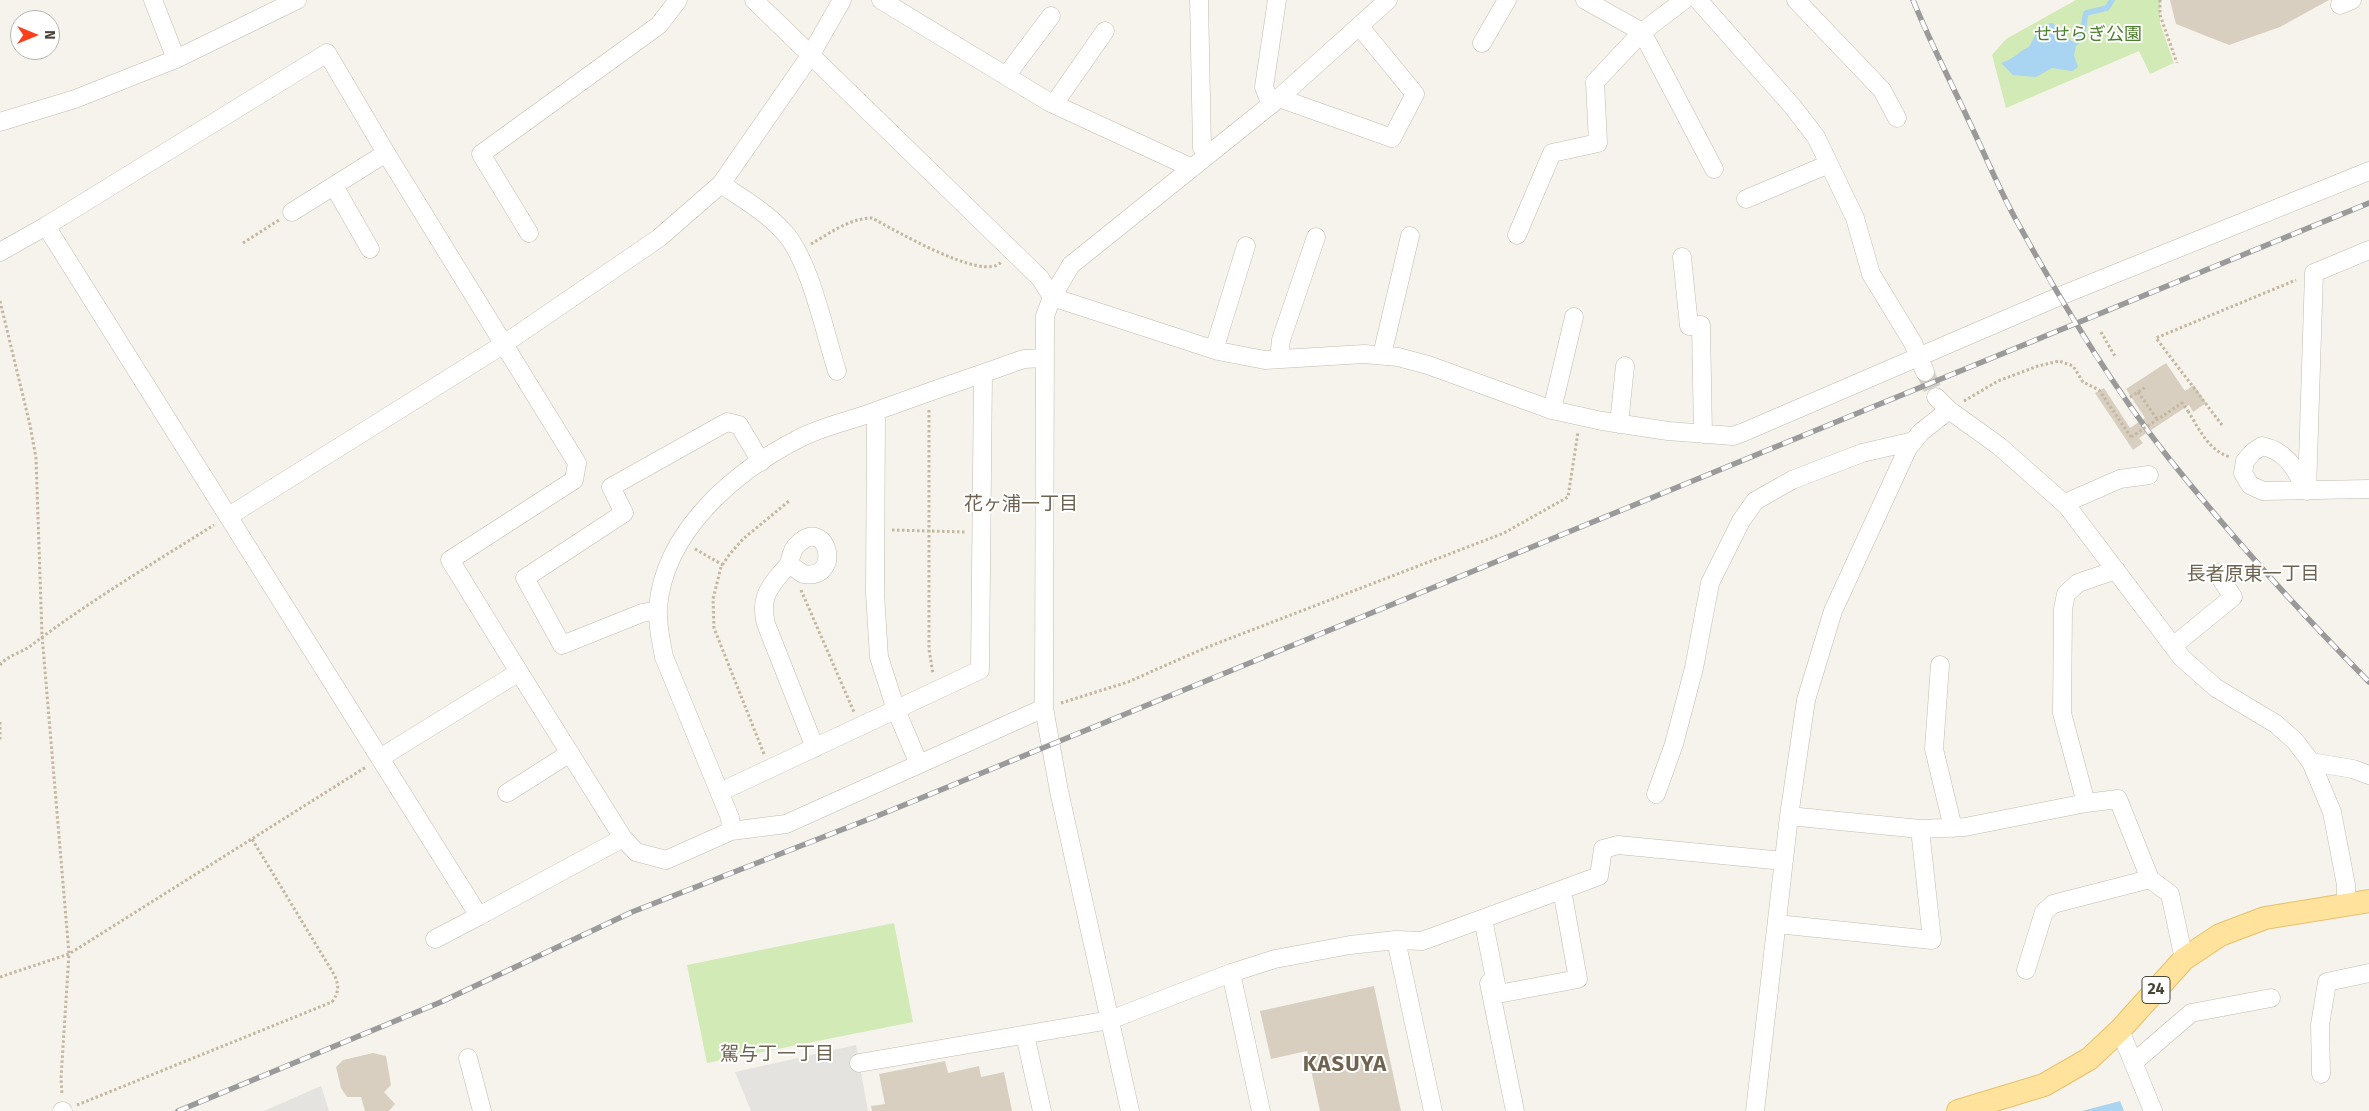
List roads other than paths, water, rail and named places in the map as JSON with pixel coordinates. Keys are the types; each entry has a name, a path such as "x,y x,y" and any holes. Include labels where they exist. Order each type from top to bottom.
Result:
{"main road":[{"name":"24","path":"1958,1111 2044,1085 2090,1059 2120,1030 2184,958 2220,935 2265,918 2369,901"}],"street":[{"path":"153,0 176,59"},
{"path":"0,122 75,99 176,59 297,0"},
{"path":"529,233 481,154 658,25 678,0"},
{"path":"754,0 1040,278 1052,297 1214,350 1265,360 1364,354 1398,357 1428,365 1552,410 1620,424 1668,431 1733,436 1744,432 1922,365 2060,296 2369,171"},
{"path":"229,516 504,344 659,238 721,184 810,56 842,0"},
{"path":"881,0 1054,104 1192,168"},
{"path":"1199,0 1202,148 1208,155"},
{"path":"1277,0 1264,87 1275,102 1392,138 1415,94 1360,27"},
{"path":"1130,1111 1059,791 1044,708 1045,316 1052,297 1072,265 1275,102 1388,0"},
{"path":"1482,43 1507,0"},
{"path":"1585,0 1642,32 1714,169"},
{"path":"1517,235 1552,153 1598,143 1596,82 1642,32 1684,0"},
{"path":"1698,0 1793,106 1816,137 1855,218 1870,274 1922,365"},
{"path":"1796,0 1882,90 1897,118"},
{"path":"1006,76 1051,16"},
{"path":"1054,104 1105,31"},
{"path":"0,252 46,226 327,53 386,154 578,462 574,480 450,560 623,838 636,852 666,860 731,831 786,824 1044,708"},
{"path":"292,212 386,154"},
{"path":"1746,199 1829,164"},
{"path":"721,184 764,213 785,233 798,251 837,371"},
{"path":"334,186 370,250"},
{"path":"46,226 479,916"},
{"path":"1382,355 1410,236"},
{"path":"1279,358 1281,340 1316,237"},
{"path":"1214,350 1246,246"},
{"path":"2307,491 2314,273 2369,250"},
{"path":"1682,257 1688,326 1702,325 1703,434"},
{"path":"1552,410 1574,317"},
{"path":"731,831 730,818 720,792 664,657 658,610 665,573 672,555 681,541 709,505 741,476 801,437 1024,359 1044,358"},
{"path":"1620,424 1625,366"},
{"path":"720,792 980,670 983,373"},
{"path":"1936,397 1949,410 1999,446 2067,506 2182,658 2216,688 2276,724 2295,741 2311,762 2332,812 2346,885 2346,904"},
{"path":"1755,1111 1789,816 1806,700 1833,611 1908,448 1921,432 1949,410"},
{"path":"876,411 875,609 878,649 896,710 919,764"},
{"path":"658,610 642,612 562,645 525,578 624,513 611,487 727,422 739,425 761,462"},
{"path":"1656,794 1674,744 1694,668 1710,583 1741,521 1755,501 1792,480 1862,453 1914,441"},
{"path":"2307,491 2294,467 2284,454 2274,448 2262,446 2252,452 2245,461 2243,473 2250,485 2263,491 2307,491 2369,489"},
{"path":"2067,506 2072,500 2120,479 2149,475"},
{"path":"790,564 768,588 764,596 763,614 815,748"},
{"path":"2086,802 2062,713 2063,609 2066,594 2078,583 2116,570"},
{"path":"2173,646 2233,598 2217,573"},
{"path":"1940,665 1934,749 1953,828"},
{"path":"380,758 519,672"},
{"path":"507,793 570,753"},
{"path":"2311,762 2353,769 2369,775"},
{"path":"1789,816 1920,829 1953,828 2086,802 2118,800 2150,879 2170,894 2184,958"},
{"path":"1776,924 1932,940 1920,829"},
{"path":"435,939 623,838"},
{"path":"859,1063 1110,1020 1231,973 1275,959 1350,945 1396,940 1422,941 1599,876 1603,850 1618,845 1784,861"},
{"path":"2026,970 2044,912 2053,904 2150,879"},
{"path":"1480,920 1498,994 1578,979 1562,890"},
{"path":"1480,920 1515,1111"},
{"path":"1396,940 1433,1111"},
{"path":"1231,973 1261,1111"},
{"path":"2321,1074 2320,1025 2327,982 2369,973"},
{"path":"2133,1063 2191,1013 2271,998"},
{"path":"2120,1030 2153,1111"},
{"path":"1025,1035 1042,1111"},
{"path":"468,1058 482,1111"}],"water":[{"path":"2053,23 2076,47 2074,55 2078,67 2072,71 2052,68 2036,77 2013,75 2001,63 2010,60 2029,47 2040,28"},
{"path":"2120,1101 2124,1111 2082,1111"}],"waterway":[{"path":"2074,44 2081,37 2086,13 2107,8 2112,0"}],"tunnel":[{"path":"1925,372 1936,397"}],"railway":[{"path":"1913,0 2008,206 2105,370 2167,456 2215,515 2290,600 2369,682"},
{"path":"178,1111 441,1002 632,912 887,812 2369,203"}],"district":[{"name":"花ヶ浦一丁目","path":"1021,505"},
{"name":"長者原東一丁目","path":"2253,575"},
{"name":"駕与丁一丁目","path":"777,1055"},
{"name":"KASUYA","path":"1345,1065"}],"park label":[{"name":"せせらぎ公園","path":"2088,35"}]}
